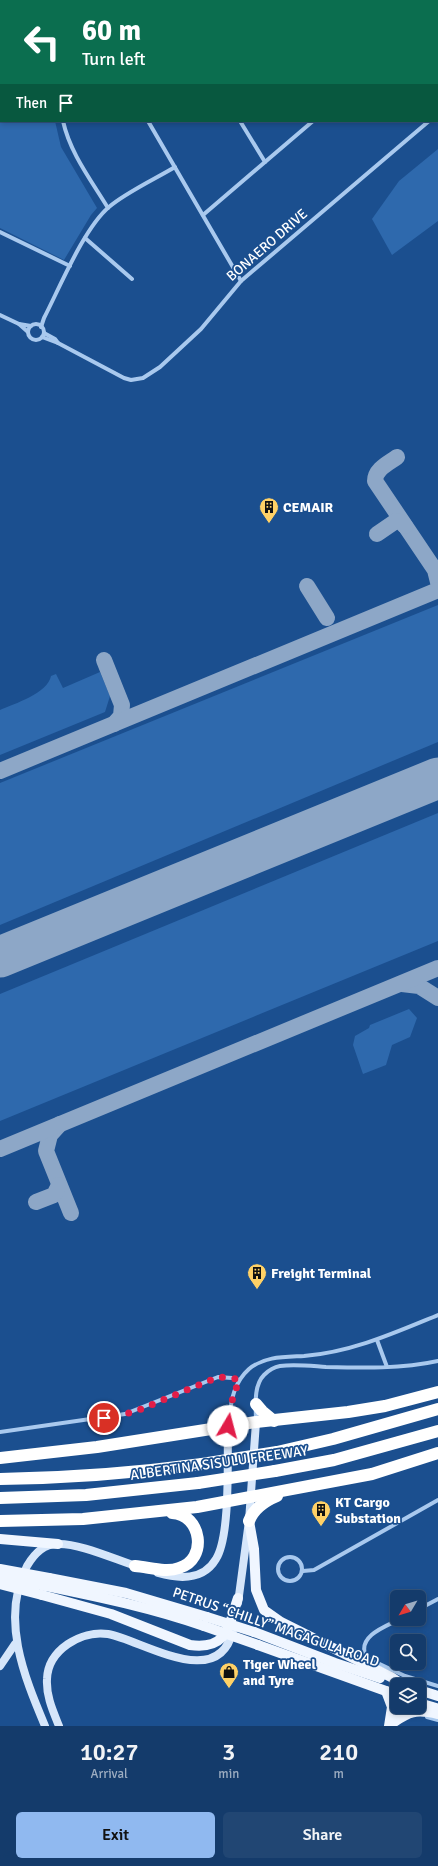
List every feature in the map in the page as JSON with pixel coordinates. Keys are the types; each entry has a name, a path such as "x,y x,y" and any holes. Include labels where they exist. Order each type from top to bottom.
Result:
{"highway":[{"path":"0,1458 96,1447 256,1422 348,1412 385,1406 438,1392"},
{"path":"256,1404 274,1421"},
{"name":"ALBERTINA SISULU FREEWAY","path":"0,1479 102,1475 202,1464 277,1452 333,1439 438,1409"},
{"name":"ALBERTINA SISULU FREEWAY","path":"0,1498 86,1495 198,1483 334,1460 438,1431"},
{"path":"0,1521 83,1519 143,1514 198,1507 289,1491 372,1474 438,1453"},
{"path":"249,1521 252,1514 259,1506 289,1491"},
{"path":"136,1566 178,1569 190,1562 197,1550 198,1544 194,1526 191,1521 184,1516 174,1513 143,1514"}],"main road":[{"path":"59,1726 47,1693 47,1678 53,1660 60,1650 72,1641 83,1636 96,1633 109,1634 187,1660 211,1658 219,1655 230,1643 249,1521 256,1422"},
{"path":"0,1539 76,1546 170,1577 183,1578 195,1576 207,1569 215,1560 221,1548 227,1502 228,1426"},
{"path":"249,1521 254,1549 256,1590 264,1610 281,1622 393,1678"},
{"path":"45,1726 24,1674 15,1644 13,1616 15,1598 24,1571 32,1557 48,1545 58,1544"},
{"name":"PETRUS “CHILLY” MAGAGULA ROAD","path":"0,1569 46,1586"},
{"name":"PETRUS “CHILLY” MAGAGULA ROAD","path":"0,1577 46,1586 126,1593 206,1622 258,1645 390,1692"},
{"path":"0,1584 46,1586 111,1614 190,1645 204,1647 214,1644 222,1638 238,1598"},
{"name":"PETRUS “CHILLY” MAGAGULA ROAD","path":"206,1622 254,1632 335,1663 390,1681"},
{"path":"0,1666 15,1644"},
{"path":"386,1691 392,1707 390,1726"},
{"path":"426,1692 438,1696"},
{"path":"426,1705 438,1709"},
{"path":"390,1726 410,1712 419,1711 438,1714"}],"street":[{"path":"63,122 68,140 75,154 108,208"},
{"path":"149,122 241,281"},
{"path":"241,122 265,162"},
{"path":"203,215 312,122"},
{"name":"BONAERO DRIVE","path":"43,335 55,339 58,343 124,378 131,380 142,378 160,367 201,329 241,281 428,122"},
{"path":"39,326 85,238 108,208 175,167"},
{"path":"0,232 70,266"},
{"path":"85,238 132,279"},
{"path":"0,315 19,324 39,326"},
{"path":"19,324 28,332 29,336 35,340 43,335 39,326"},
{"path":"28,332 31,326"},
{"path":"228,1426 232,1401 239,1380 250,1369 262,1361 325,1354 352,1348 378,1340 438,1315"},
{"path":"378,1340 387,1367"},
{"path":"256,1422 257,1394 263,1376 276,1367 296,1365 387,1367 438,1361"},
{"path":"0,1432 125,1414 218,1377 239,1380"},
{"path":"303,1571 314,1570 438,1500"},
{"path":"288,1557 293,1557 299,1560 303,1571 301,1576 290,1582 280,1576 278,1571 282,1560 288,1557"},
{"path":"426,1606 438,1600"},
{"path":"390,1624 369,1636 365,1643 364,1651 369,1659 398,1672 438,1686"},
{"path":"390,1726 395,1714"},
{"path":"410,1716 420,1715 438,1720"}],"shaded area":[{"path":"0,122 55,122 61,147 97,208 91,215 64,260 0,228"},
{"path":"438,149 438,221 392,255 372,219 399,181"},
{"path":"438,605 438,742 0,925 0,783"},
{"path":"100,672 110,696 105,712 0,755 0,710 37,693 49,682 51,676 56,674 63,688"},
{"path":"438,813 438,941 0,1121 0,994"},
{"path":"409,1009 417,1018 410,1037 392,1045 386,1065 363,1074 353,1045 355,1036 369,1028 370,1025"}],"taxiway":[{"path":"397,457 377,473 375,481 435,570 438,582"},
{"path":"377,534 396,521 401,522 405,526"},
{"path":"307,586 327,618"},
{"path":"0,771 438,590"},
{"path":"104,660 122,705 121,716 114,724"},
{"path":"0,1149 438,968"},
{"path":"402,984 419,986 438,998"},
{"path":"60,1124 50,1135 46,1151 71,1213"},
{"path":"36,1202 54,1195 59,1185"}],"runway":[{"path":"0,957 438,778"}],"place":[{"name":"CEMAIR","path":"269,524"},
{"name":"Freight Terminal","path":"257,1290"},
{"name":"KT Cargo Substation","path":"321,1527"},
{"name":"Tiger Wheel and Tyre","path":"229,1689"}],"route":[{"path":"104,1418 134,1412 218,1377 225,1377 239,1380 232,1401 228,1426"}]}
